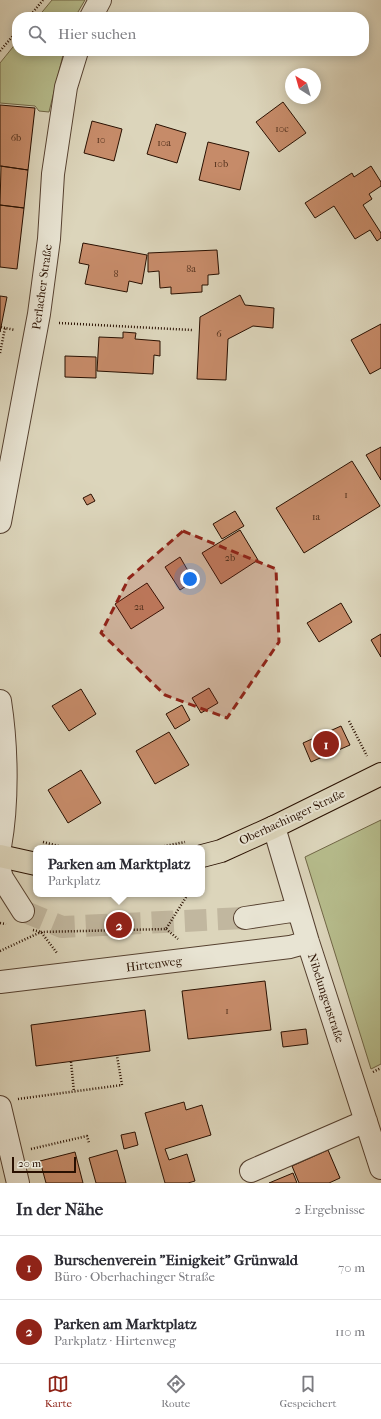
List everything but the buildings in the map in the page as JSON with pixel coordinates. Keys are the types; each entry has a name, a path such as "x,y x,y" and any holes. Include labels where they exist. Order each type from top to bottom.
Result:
{"main road":[{"name":"Oberhachinger Straße","path":"205,855 221,851 274,827 381,774"},
{"path":"0,856 33,863"}],"street":[{"path":"94,12 100,0"},
{"name":"Perlacher Straße","path":"0,522 37,322 49,240 53,174 66,87 76,56"},
{"path":"0,701 4,725 6,774 3,830 0,847"},
{"name":"Nibelungenstraße","path":"274,827 308,942 381,1168"},
{"path":"0,871 2,878 23,911"},
{"path":"244,918 298,910"},
{"name":"Hirtenweg","path":"0,982 290,947 308,942"},
{"path":"7,1103 11,1154 18,1183"},
{"path":"251,1172 366,1121"}],"path":[{"path":"33,12 43,0"},
{"path":"0,51 12,37"},
{"path":"37,322 192,330"},
{"path":"1,327 5,328"},
{"path":"349,721 367,756"},
{"path":"42,842 54,845"},
{"path":"0,950 41,932 166,929 186,897"},
{"path":"7,1103 122,1085 117,1056"},
{"path":"71,1062 74,1092"},
{"path":"11,1154 87,1136 89,1143"}],"highlighted area":[{"path":"183,531 276,569 279,642 227,718 165,695 101,633 129,578"}],"green space":[{"path":"52,0 85,0 78,12 42,12"},
{"path":"12,48 12,56 63,56 49,112 39,111 35,106 0,103 0,63"},
{"path":"381,820 381,1064 371,1069 305,857"}],"tunnel":[{"path":"23,911 62,927 245,918"}],"place":[{"name":"Burschenverein \"Einigkeit\" Grünwald","path":"326,744"},
{"name":"Parken am Marktplatz","path":"119,925"}]}
